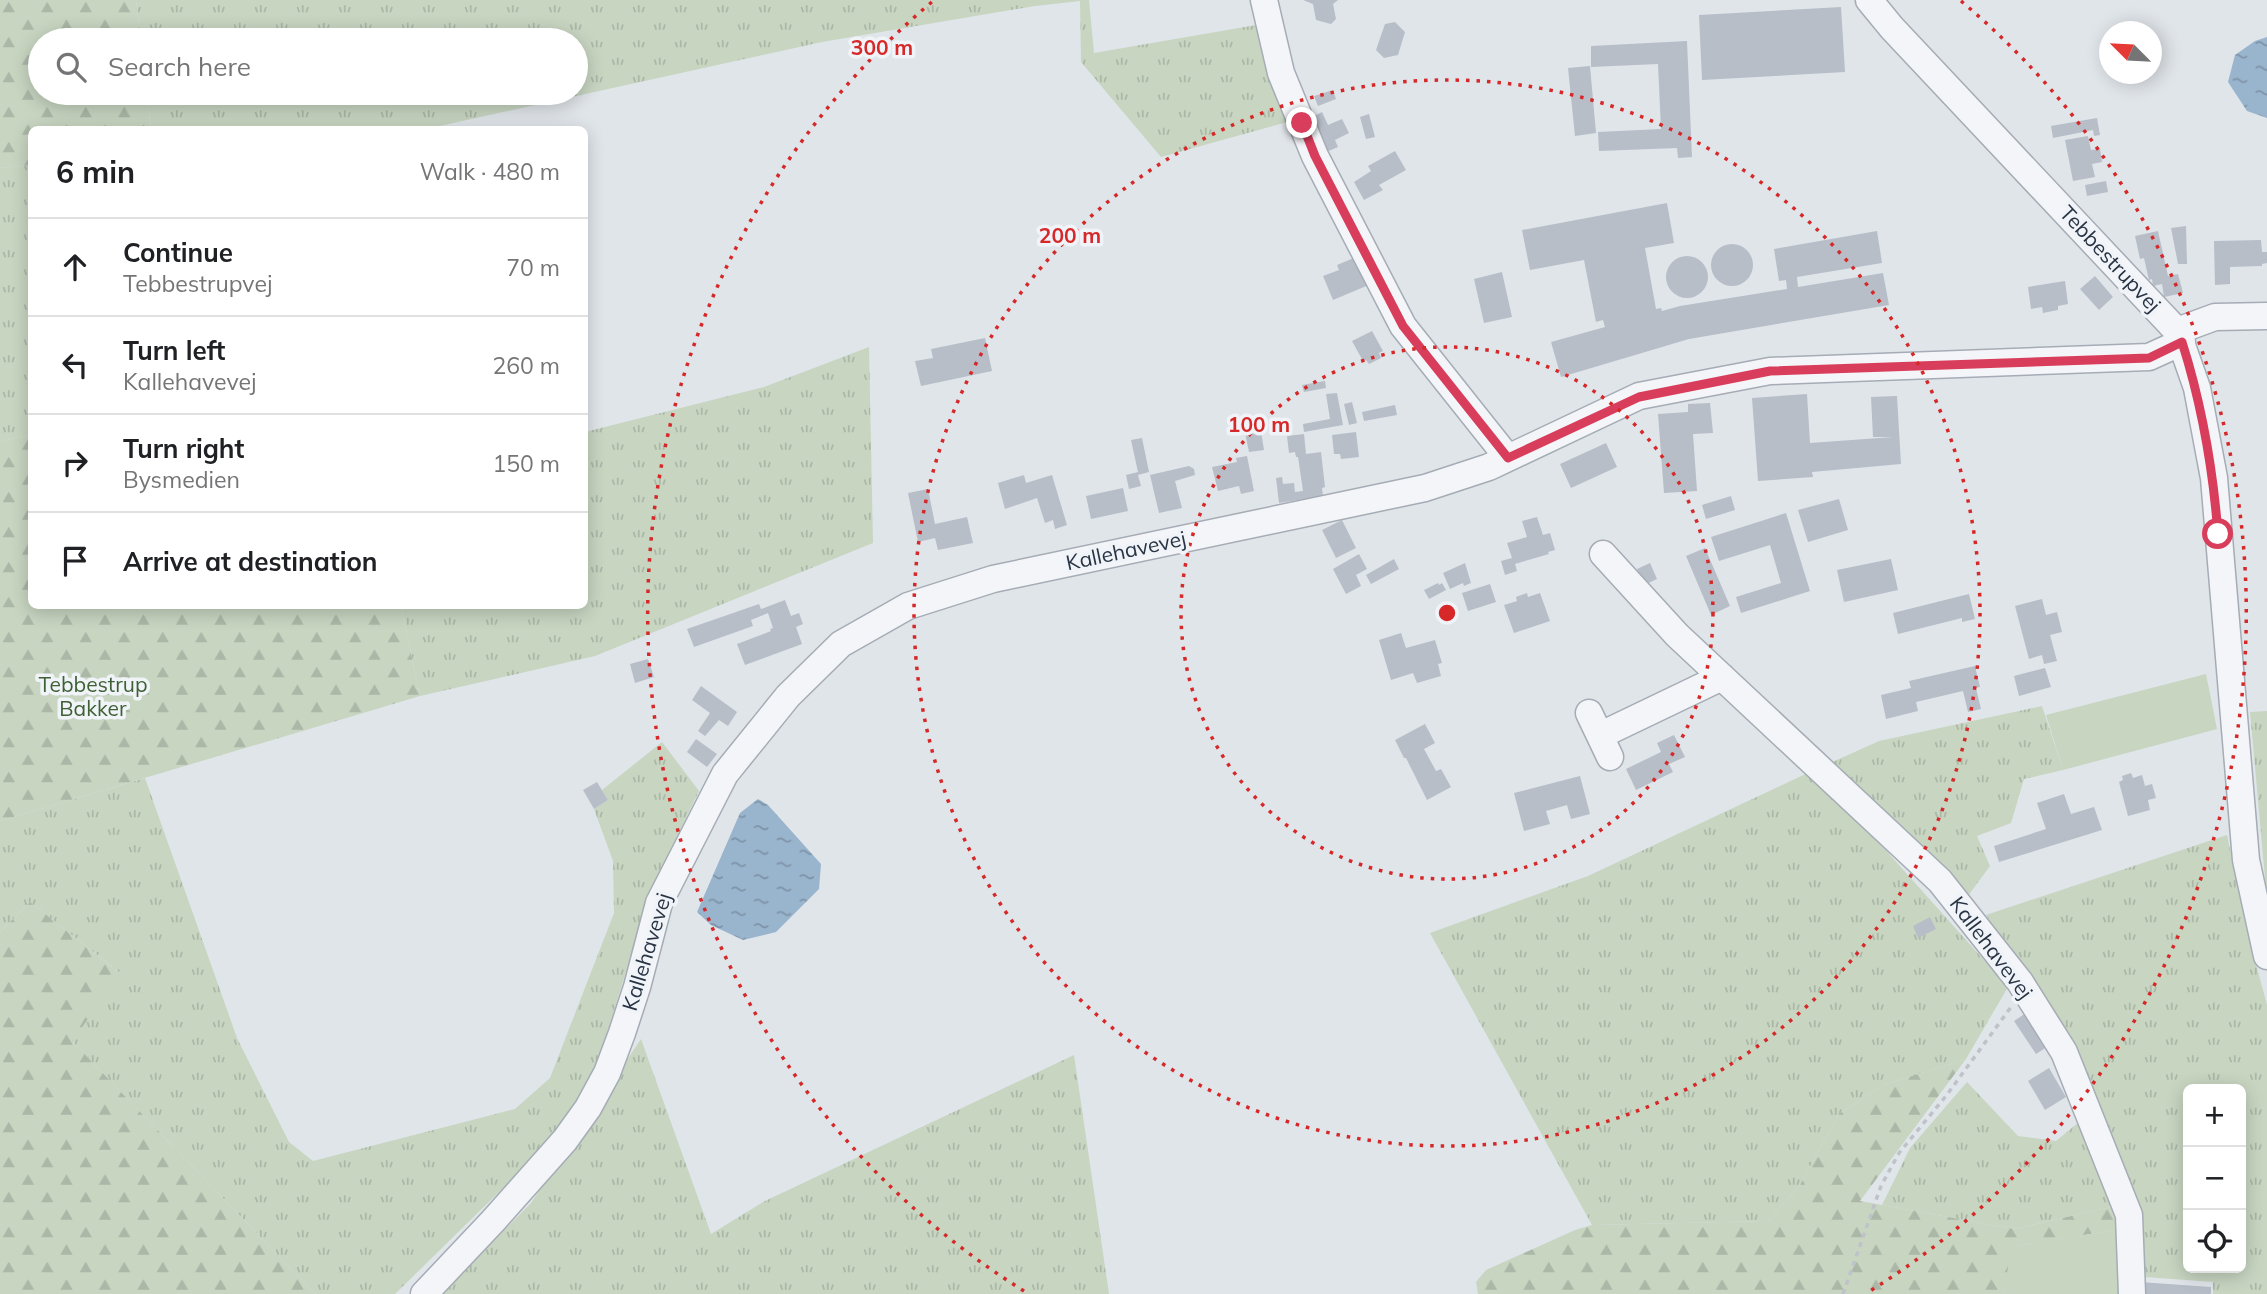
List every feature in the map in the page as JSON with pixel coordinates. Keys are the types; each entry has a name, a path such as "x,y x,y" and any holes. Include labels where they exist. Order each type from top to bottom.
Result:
{"street":[{"path":"1264,0 1281,73 1315,156 1403,326 1508,458"},
{"name":"Tebbestrupvej","path":"1869,0 2179,337 2197,388 2214,478 2246,860 2267,956"},
{"name":"Kallehavevej","path":"424,1294 565,1140 588,1108 607,1073 622,1033 659,903 725,774 788,696 841,644 908,606 993,579 1425,488 1489,467 1639,397 1770,371 2149,358 2215,317 2267,316"},
{"name":"Kallehavevej","path":"1603,554 1677,635 1940,881 2020,982 2064,1052 2129,1215 2132,1294"},
{"path":"1600,735 1723,677"}],"path":[{"path":"1843,1294 1881,1186 1893,1164 1970,1065 2013,1004 2020,982"}],"green space":[{"path":"0,0 136,0 140,28 28,28 28,105 148,105 151,126 28,126 28,165 0,168"},
{"path":"136,0 1089,0 1094,53 1262,24 1291,121 1161,157 1081,62 1080,1 1035,6 822,42 588,93 588,28 140,28"},
{"path":"148,105 535,105 440,126 151,126"},
{"path":"28,165 28,435 0,442 0,168"},
{"path":"869,347 873,543 595,656 420,696 402,609 588,609 588,431 764,387"},
{"name":"Tebbestrup Bakker","path":"28,435 28,609 402,609 420,696 0,821 0,442"},
{"path":"2206,674 2217,729 2063,770 2046,715"},
{"path":"2042,706 2063,770 2024,779 2011,823 1977,836 1990,866 1965,900 1828,764 1879,741"},
{"path":"2267,711 2267,900 2250,712"},
{"path":"662,742 699,791 651,890 592,1082 546,1146 395,1294 315,1294 71,1040 120,973 30,902 0,932 0,821 145,778 237,1038 289,1142 313,1161 515,1109 550,1078 614,913 613,861 594,809 608,800 602,790"},
{"path":"1814,770 2008,987 1966,1059 1883,1085 1839,1114 1800,1185 1768,1221 1592,1225 1430,933 1588,876"},
{"path":"2227,835 2247,931 2267,1005 2267,1294 2213,1294 2213,1282 2145,1277 2136,1210 2067,1042 1986,915"},
{"path":"30,902 121,974 72,1041 315,1294 0,1294 0,932"},
{"path":"641,1039 711,1234 765,1201 1074,1055 1109,1294 441,1294 531,1203"},
{"path":"1966,1059 1860,1201 2014,1229 2115,1206 2126,1228 2012,1247 2004,1294 1478,1294 1476,1282 1486,1270 1592,1225 1768,1221 1800,1185 1839,1114 1883,1085"},
{"path":"1967,1082 2018,1136 2056,1141 2084,1118 2115,1206 2014,1229 1882,1205 1910,1148"},
{"path":"2126,1228 2126,1294 2004,1294 2011,1247"}],"water":[{"path":"2267,37 2267,118 2247,111 2228,82 2235,55 2255,41"},
{"path":"758,799 768,805 821,864 819,889 776,932 743,940 711,925 697,912 740,813"}],"building":[{"path":"1303,0 1338,0 1333,4 1336,19 1331,24 1316,20 1313,4"},
{"path":"1841,7 1845,72 1702,80 1699,15"},
{"path":"1395,22 1405,32 1398,55 1384,58 1376,50 1385,24"},
{"path":"1687,41 1692,157 1678,158 1677,148 1599,151 1598,132 1661,129 1658,64 1591,67 1591,46"},
{"path":"1590,66 1596,133 1575,136 1568,68"},
{"path":"1333,90 1336,99 1318,106 1314,96"},
{"path":"1322,112 1328,125 1342,119 1349,133 1335,140 1338,147 1324,153 1308,119"},
{"path":"1369,114 1375,137 1366,139 1360,117"},
{"path":"2097,118 2100,135 2094,136 2093,130 2053,138 2051,126"},
{"path":"2088,136 2091,150 2100,149 2102,162 2092,164 2095,177 2073,181 2065,140"},
{"path":"1395,151 1406,170 1379,185 1383,190 1364,200 1354,182 1371,171 1368,166"},
{"path":"2106,181 2108,192 2087,196 2085,185"},
{"path":"1667,203 1674,243 1645,248 1656,309 1661,308 1662,311 1787,289 1786,280 1779,281 1774,249 1877,231 1882,263 1797,277 1798,287 1883,273 1889,305 1689,339 1561,377 1551,342 1605,327 1603,320 1596,322 1584,260 1530,270 1522,230"},
{"path":"2186,226 2187,264 2178,264 2171,228"},
{"path":"2158,231 2168,276 2178,274 2183,293 2164,297 2162,284 2153,286 2144,258 2140,259 2135,236"},
{"path":"2261,240 2262,252 2267,252 2267,263 2262,266 2230,267 2230,284 2215,285 2214,241"},
{"path":"1732,244 1747,250 1753,265 1747,280 1732,286 1717,280 1711,265 1717,250"},
{"path":"1687,256 1702,262 1708,277 1702,292 1687,298 1672,292 1666,277 1672,262"},
{"path":"1356,257 1371,284 1333,300 1323,276 1339,270 1337,265"},
{"path":"1502,272 1512,317 1484,323 1474,279"},
{"path":"2095,276 2113,297 2099,310 2080,289"},
{"path":"2065,281 2068,304 2058,306 2058,310 2043,313 2042,307 2031,309 2028,287"},
{"path":"1372,331 1383,351 1379,353 1381,358 1369,364 1366,360 1363,361 1352,341"},
{"path":"985,338 992,371 921,386 915,361 933,358 931,349"},
{"path":"1325,381 1326,388 1304,392 1302,385"},
{"path":"1337,393 1343,425 1304,432 1303,424 1330,419 1326,394"},
{"path":"1807,394 1810,443 1893,437 1873,437 1871,397 1897,396 1901,464 1812,472 1813,477 1758,481 1752,398"},
{"path":"1352,402 1357,423 1349,425 1344,404"},
{"path":"1710,403 1713,433 1693,434 1697,491 1664,493 1658,414 1688,412 1688,404"},
{"path":"1395,405 1397,415 1364,421 1362,412"},
{"path":"1260,425 1264,450 1249,452 1244,428"},
{"path":"1356,432 1359,457 1341,459 1340,454 1334,454 1332,435"},
{"path":"1304,434 1306,454 1321,452 1325,487 1322,488 1323,496 1279,503 1276,478 1282,477 1283,484 1294,483 1295,492 1303,491 1298,457 1295,452 1289,453 1287,436"},
{"path":"1142,438 1149,472 1138,475 1141,486 1129,489 1126,475 1138,472 1131,440"},
{"path":"1606,443 1617,467 1571,488 1560,464"},
{"path":"1247,456 1254,491 1241,494 1239,486 1218,491 1212,467 1237,462 1236,458"},
{"path":"1189,466 1194,469 1195,475 1175,481 1182,508 1159,513 1150,475"},
{"path":"1024,475 1026,483 1052,475 1067,525 1055,529 1053,520 1045,523 1037,498 1005,509 998,483"},
{"path":"1123,488 1128,511 1091,519 1086,496"},
{"path":"928,489 935,524 967,517 973,543 938,550 935,538 918,542 908,493"},
{"path":"1731,496 1735,510 1706,519 1702,505"},
{"path":"1839,499 1848,530 1808,542 1798,510"},
{"path":"1786,513 1810,591 1741,613 1736,597 1781,583 1770,545 1719,561 1711,537"},
{"path":"1537,517 1543,535 1550,533 1555,550 1515,564 1517,571 1505,575 1501,561 1512,558 1507,543 1527,537 1522,521"},
{"path":"1342,520 1356,548 1336,558 1322,530"},
{"path":"1705,548 1730,606 1711,615 1686,556"},
{"path":"1359,554 1367,569 1356,575 1361,586 1346,594 1333,569"},
{"path":"1394,559 1399,569 1371,584 1366,575"},
{"path":"1891,559 1898,590 1844,602 1837,570"},
{"path":"1465,563 1471,583 1464,586 1463,583 1450,589 1443,573"},
{"path":"1650,563 1657,579 1644,585 1637,569"},
{"path":"1442,583 1446,590 1429,599 1424,590"},
{"path":"1490,584 1496,602 1468,611 1462,593"},
{"path":"1527,593 1528,597 1540,593 1550,621 1514,633 1504,605 1517,601 1516,597"},
{"path":"1969,594 1975,619 1962,622 1962,618 1898,634 1893,613"},
{"path":"2042,599 2046,615 2057,612 2062,632 2050,635 2057,661 2044,664 2042,655 2029,659 2015,606"},
{"path":"785,600 791,616 799,613 803,624 796,627 802,644 745,665 737,644 771,631 773,628 768,613 751,620 753,626 694,647 687,629 759,604 761,609"},
{"path":"1401,633 1406,648 1435,640 1442,663 1438,664 1441,676 1417,683 1413,673 1391,680 1379,640"},
{"path":"648,659 654,677 635,683 630,664"},
{"path":"1975,666 1981,709 1968,712 1963,691 1916,702 1918,711 1886,719 1881,695 1911,688 1909,681"},
{"path":"2045,668 2051,687 2019,696 2014,676"},
{"path":"701,686 737,712 728,726 719,720 705,736 698,731 710,713 692,700"},
{"path":"1425,724 1435,743 1424,749 1436,771 1441,769 1451,787 1427,800 1395,740"},
{"path":"1674,735 1685,757 1669,764 1673,772 1636,790 1626,769 1661,752 1657,743"},
{"path":"696,739 717,754 707,767 687,752"},
{"path":"2131,773 2133,778 2142,775 2145,786 2152,784 2156,798 2148,800 2150,810 2128,816 2119,782 2123,780 2122,776"},
{"path":"1580,776 1590,814 1571,819 1567,805 1546,811 1550,824 1524,831 1514,793"},
{"path":"597,782 608,800 594,809 583,790"},
{"path":"2064,794 2071,814 2094,807 2102,830 1999,862 1994,846 2046,829 2037,803"},
{"path":"1930,917 1936,929 1918,938 1913,926"},
{"path":"2029,1011 2050,1045 2036,1054 2014,1021"},
{"path":"2049,1068 2066,1097 2045,1110 2028,1081"},
{"path":"2140,1282 2211,1287 2211,1294 2139,1294"}],"route":[{"path":"1302,123 1315,156 1403,326 1508,458 1639,397 1770,371 2149,358 2182,342 2197,388 2214,478 2218,534"}]}
